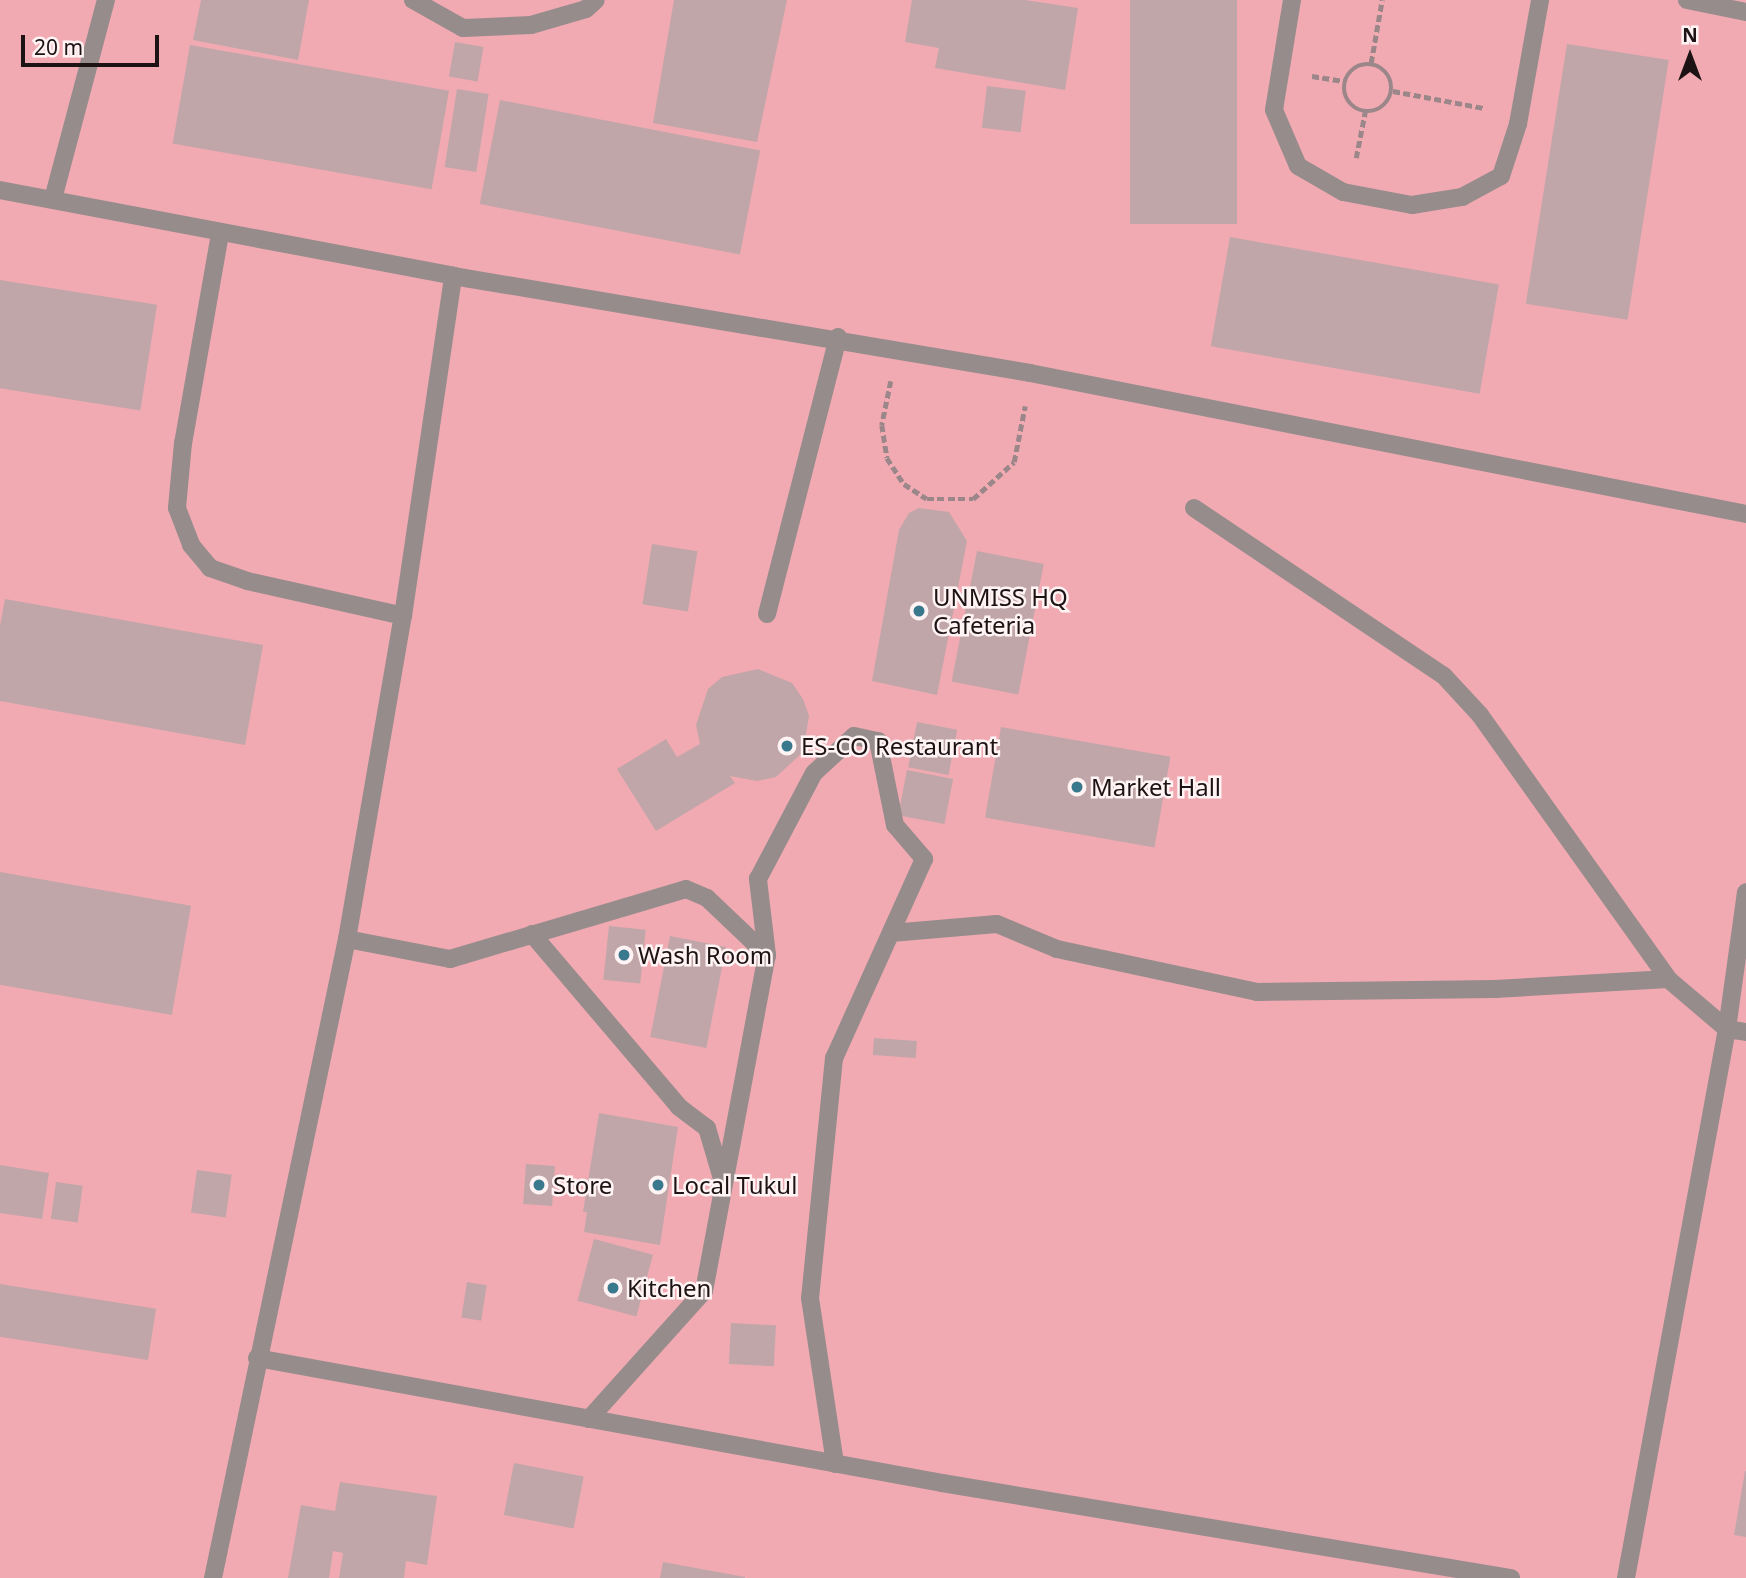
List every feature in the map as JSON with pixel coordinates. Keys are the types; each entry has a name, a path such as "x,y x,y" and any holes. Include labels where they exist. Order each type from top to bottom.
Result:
{"street":[{"path":"53,199 106,0"},
{"path":"412,0 463,28 531,25 586,9 596,0"},
{"path":"1292,0 1273,110 1298,166 1343,192 1412,205 1462,197 1501,176 1518,124 1540,0"},
{"path":"1687,0 1746,12"},
{"path":"0,190 220,234 453,276 838,337 1746,514"},
{"path":"220,234 183,443 177,509 191,545 210,568 247,581 403,616"},
{"path":"213,1578 347,939 403,616 453,276"},
{"path":"767,614 838,337"},
{"path":"1194,508 1444,676 1480,715 1668,979 1727,1029 1746,1032"},
{"path":"589,1419 704,1291 766,955 758,879 814,773 854,736 878,741 895,825 924,859 834,1058 810,1298 835,1464"},
{"path":"347,939 450,959 686,889 707,898 766,955"},
{"path":"1626,1578 1727,1029 1746,892"},
{"path":"891,933 997,924 1057,949 1257,992 1495,989 1668,979"},
{"path":"532,934 679,1107 706,1128 724,1186"},
{"path":"257,1358 835,1464 1511,1578"}],"path":[{"path":"1371,63 1382,0"},
{"path":"1371,63 1387,73 1393,91 1379,110 1365,112 1354,108 1346,98 1344,81 1356,66 1371,63"},
{"path":"1307,88 1308,75 1344,81"},
{"path":"1393,91 1484,108"},
{"path":"1484,116 1487,95"},
{"path":"1356,158 1365,112"},
{"path":"1346,154 1364,162"},
{"path":"898,350 882,425 887,458 904,484 927,499 973,499 1014,463 1030,373"}],"shaded area":[{"path":"0,0 1746,0 1746,1578 0,1578"}],"building":[{"path":"201,0 309,0 298,60 193,40"},
{"path":"674,0 787,0 757,142 653,123"},
{"path":"912,0 1025,0 1078,8 1065,90 935,68 939,48 905,42"},
{"path":"1130,0 1237,0 1237,224 1130,224"},
{"path":"455,42 484,47 477,82 449,76"},
{"path":"1567,44 1669,60 1628,320 1526,304"},
{"path":"190,45 449,91 432,189 173,143"},
{"path":"987,86 1026,91 1021,132 982,128"},
{"path":"457,89 489,94 476,172 445,167"},
{"path":"500,100 760,151 740,255 480,204"},
{"path":"1230,237 1499,284 1480,394 1211,346"},
{"path":"0,280 157,305 140,411 0,388"},
{"name":"UNMISS HQ Cafeteria","path":"919,508 949,512 967,541 937,695 872,681 899,530 909,513"},
{"path":"652,544 697,551 688,611 642,604"},
{"path":"977,551 1044,564 1018,695 952,682"},
{"path":"5,599 263,645 245,745 0,701 0,626"},
{"path":"758,669 792,683 803,699 809,716 803,752 776,777 757,781 730,776 735,783 656,831 617,769 666,739 677,757 700,744 696,725 708,689 722,677"},
{"path":"917,722 957,730 948,775 908,767"},
{"name":"Market Hall","path":"1001,727 1170,757 1154,847 985,818"},
{"path":"907,770 953,779 944,824 898,815"},
{"path":"0,872 191,906 172,1015 0,985"},
{"name":"Wash Room","path":"609,926 646,930 640,984 603,980"},
{"path":"670,936 726,947 706,1048 650,1037"},
{"path":"874,1038 917,1041 916,1058 873,1055"},
{"path":"599,1113 678,1127 660,1245 584,1232 587,1212 583,1212"},
{"name":"Store","path":"526,1164 555,1166 552,1206 523,1204"},
{"path":"0,1165 49,1173 42,1219 0,1213"},
{"path":"197,1170 232,1175 226,1217 191,1213"},
{"path":"56,1182 83,1186 78,1222 51,1219"},
{"name":"Kitchen","path":"594,1239 653,1255 636,1317 577,1301"},
{"path":"467,1282 487,1285 481,1321 461,1318"},
{"path":"0,1284 156,1309 148,1360 0,1337"},
{"path":"731,1323 776,1325 774,1366 729,1364"},
{"path":"514,1463 584,1477 574,1529 504,1515"},
{"path":"1746,1471 1746,1537 1734,1535"},
{"path":"340,1482 437,1496 427,1565 406,1561 404,1578 339,1578 343,1553 333,1551 329,1578 288,1578 301,1505 335,1511"},
{"path":"663,1562 745,1577 745,1578 660,1578"}],"place":[{"name":"UNMISS HQ Cafeteria","path":"919,611"},
{"name":"ES-CO Restaurant","path":"787,746"},
{"name":"Market Hall","path":"1077,787"},
{"name":"Wash Room","path":"624,955"},
{"name":"Store","path":"539,1185"},
{"name":"Local Tukul","path":"658,1185"},
{"name":"Kitchen","path":"613,1288"}]}
